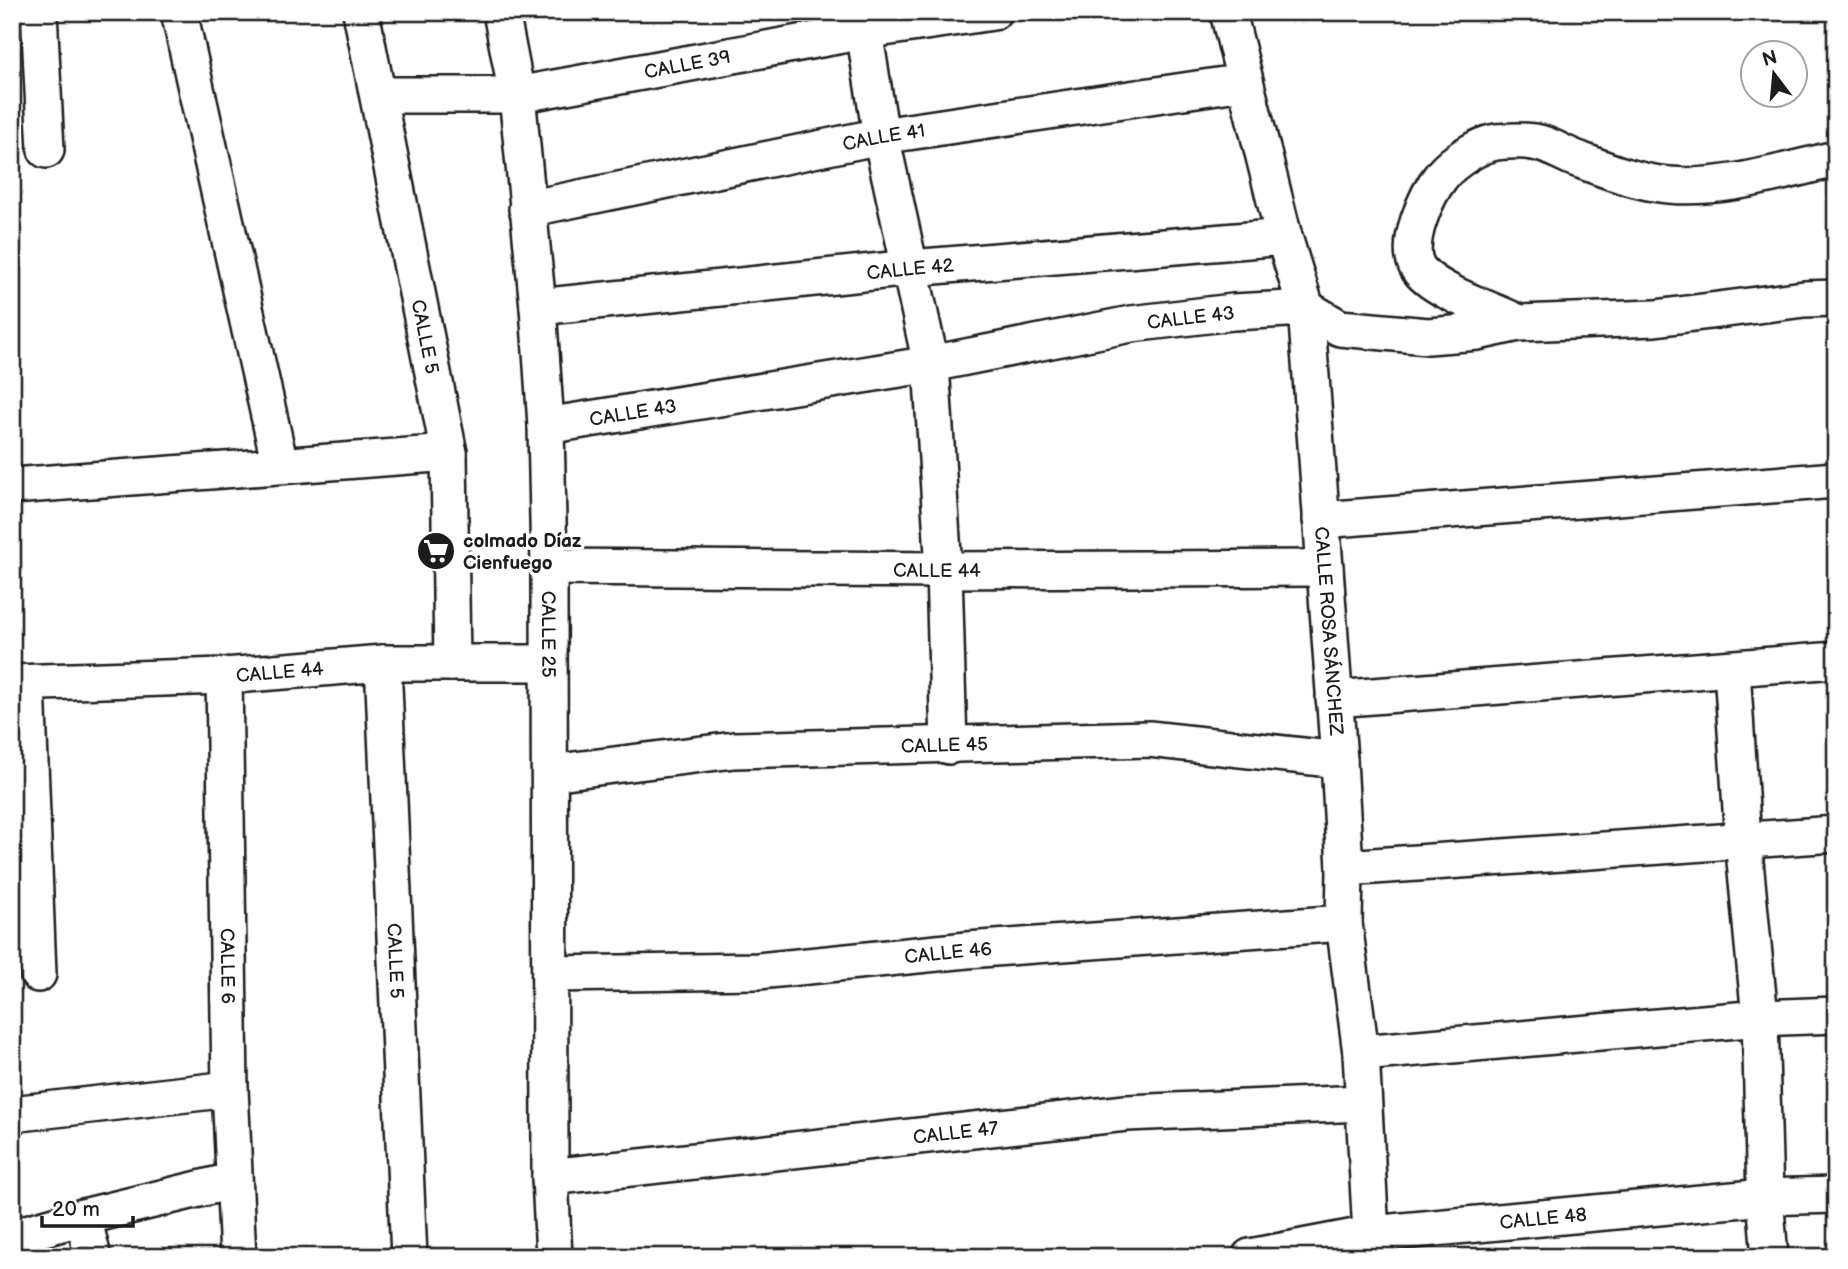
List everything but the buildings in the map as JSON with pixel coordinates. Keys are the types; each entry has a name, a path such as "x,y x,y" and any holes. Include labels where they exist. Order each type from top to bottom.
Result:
{"street":[{"path":"38,12 46,150"},
{"path":"178,12 280,466"},
{"name":"CALLE 5","path":"361,12 449,453 452,663"},
{"name":"CALLE 25","path":"501,12 517,95 538,307 546,426 549,567 550,1177 554,1257"},
{"name":"CALLE 39","path":"378,95 517,95 863,22 993,12"},
{"name":"CALLE ROSA SÁNCHEZ","path":"1228,12 1284,237 1306,308 1339,760 1345,868 1344,923 1361,1054 1375,1245"},
{"path":"863,22 881,136 931,364 944,570 949,746"},
{"name":"CALLE 41","path":"527,209 881,136 1244,82"},
{"path":"1519,323 1446,290 1428,279 1416,267 1413,248 1416,225 1443,175 1464,156 1493,142 1534,142 1618,174 1669,185 1709,184 1836,159"},
{"name":"CALLE 42","path":"538,307 911,268 1284,237"},
{"path":"1306,308 1340,328 1428,336 1478,332 1519,323 1655,318 1804,299 1836,298"},
{"name":"CALLE 43","path":"546,426 931,364 1131,324 1233,312 1306,308"},
{"path":"12,486 449,453"},
{"path":"1321,520 1836,480"},
{"name":"CALLE 44","path":"549,567 944,570 1325,568"},
{"path":"1335,699 1836,660"},
{"name":"CALLE 5","path":"383,663 409,1257"},
{"name":"CALLE 44","path":"19,683 224,676 383,663 548,663"},
{"path":"1732,669 1743,840 1760,1018 1765,1197 1770,1257"},
{"name":"CALLE 6","path":"224,676 230,1089 237,1257"},
{"path":"19,683 38,974"},
{"name":"CALLE 45","path":"550,773 734,750 1149,739 1339,760"},
{"path":"1345,868 1836,834"},
{"name":"CALLE 46","path":"550,974 758,971 967,950 1344,923"},
{"path":"1361,1054 1760,1018 1836,1015"},
{"path":"12,1114 230,1089"},
{"name":"CALLE 47","path":"550,1177 1126,1113 1363,1103"},
{"path":"12,1237 233,1181"},
{"name":"CALLE 48","path":"1254,1256 1375,1245 1765,1197 1836,1195"},
{"path":"83,1217 93,1257"}],"place":[{"name":"colmado Díaz Cienfuego","path":"436,551"}]}
